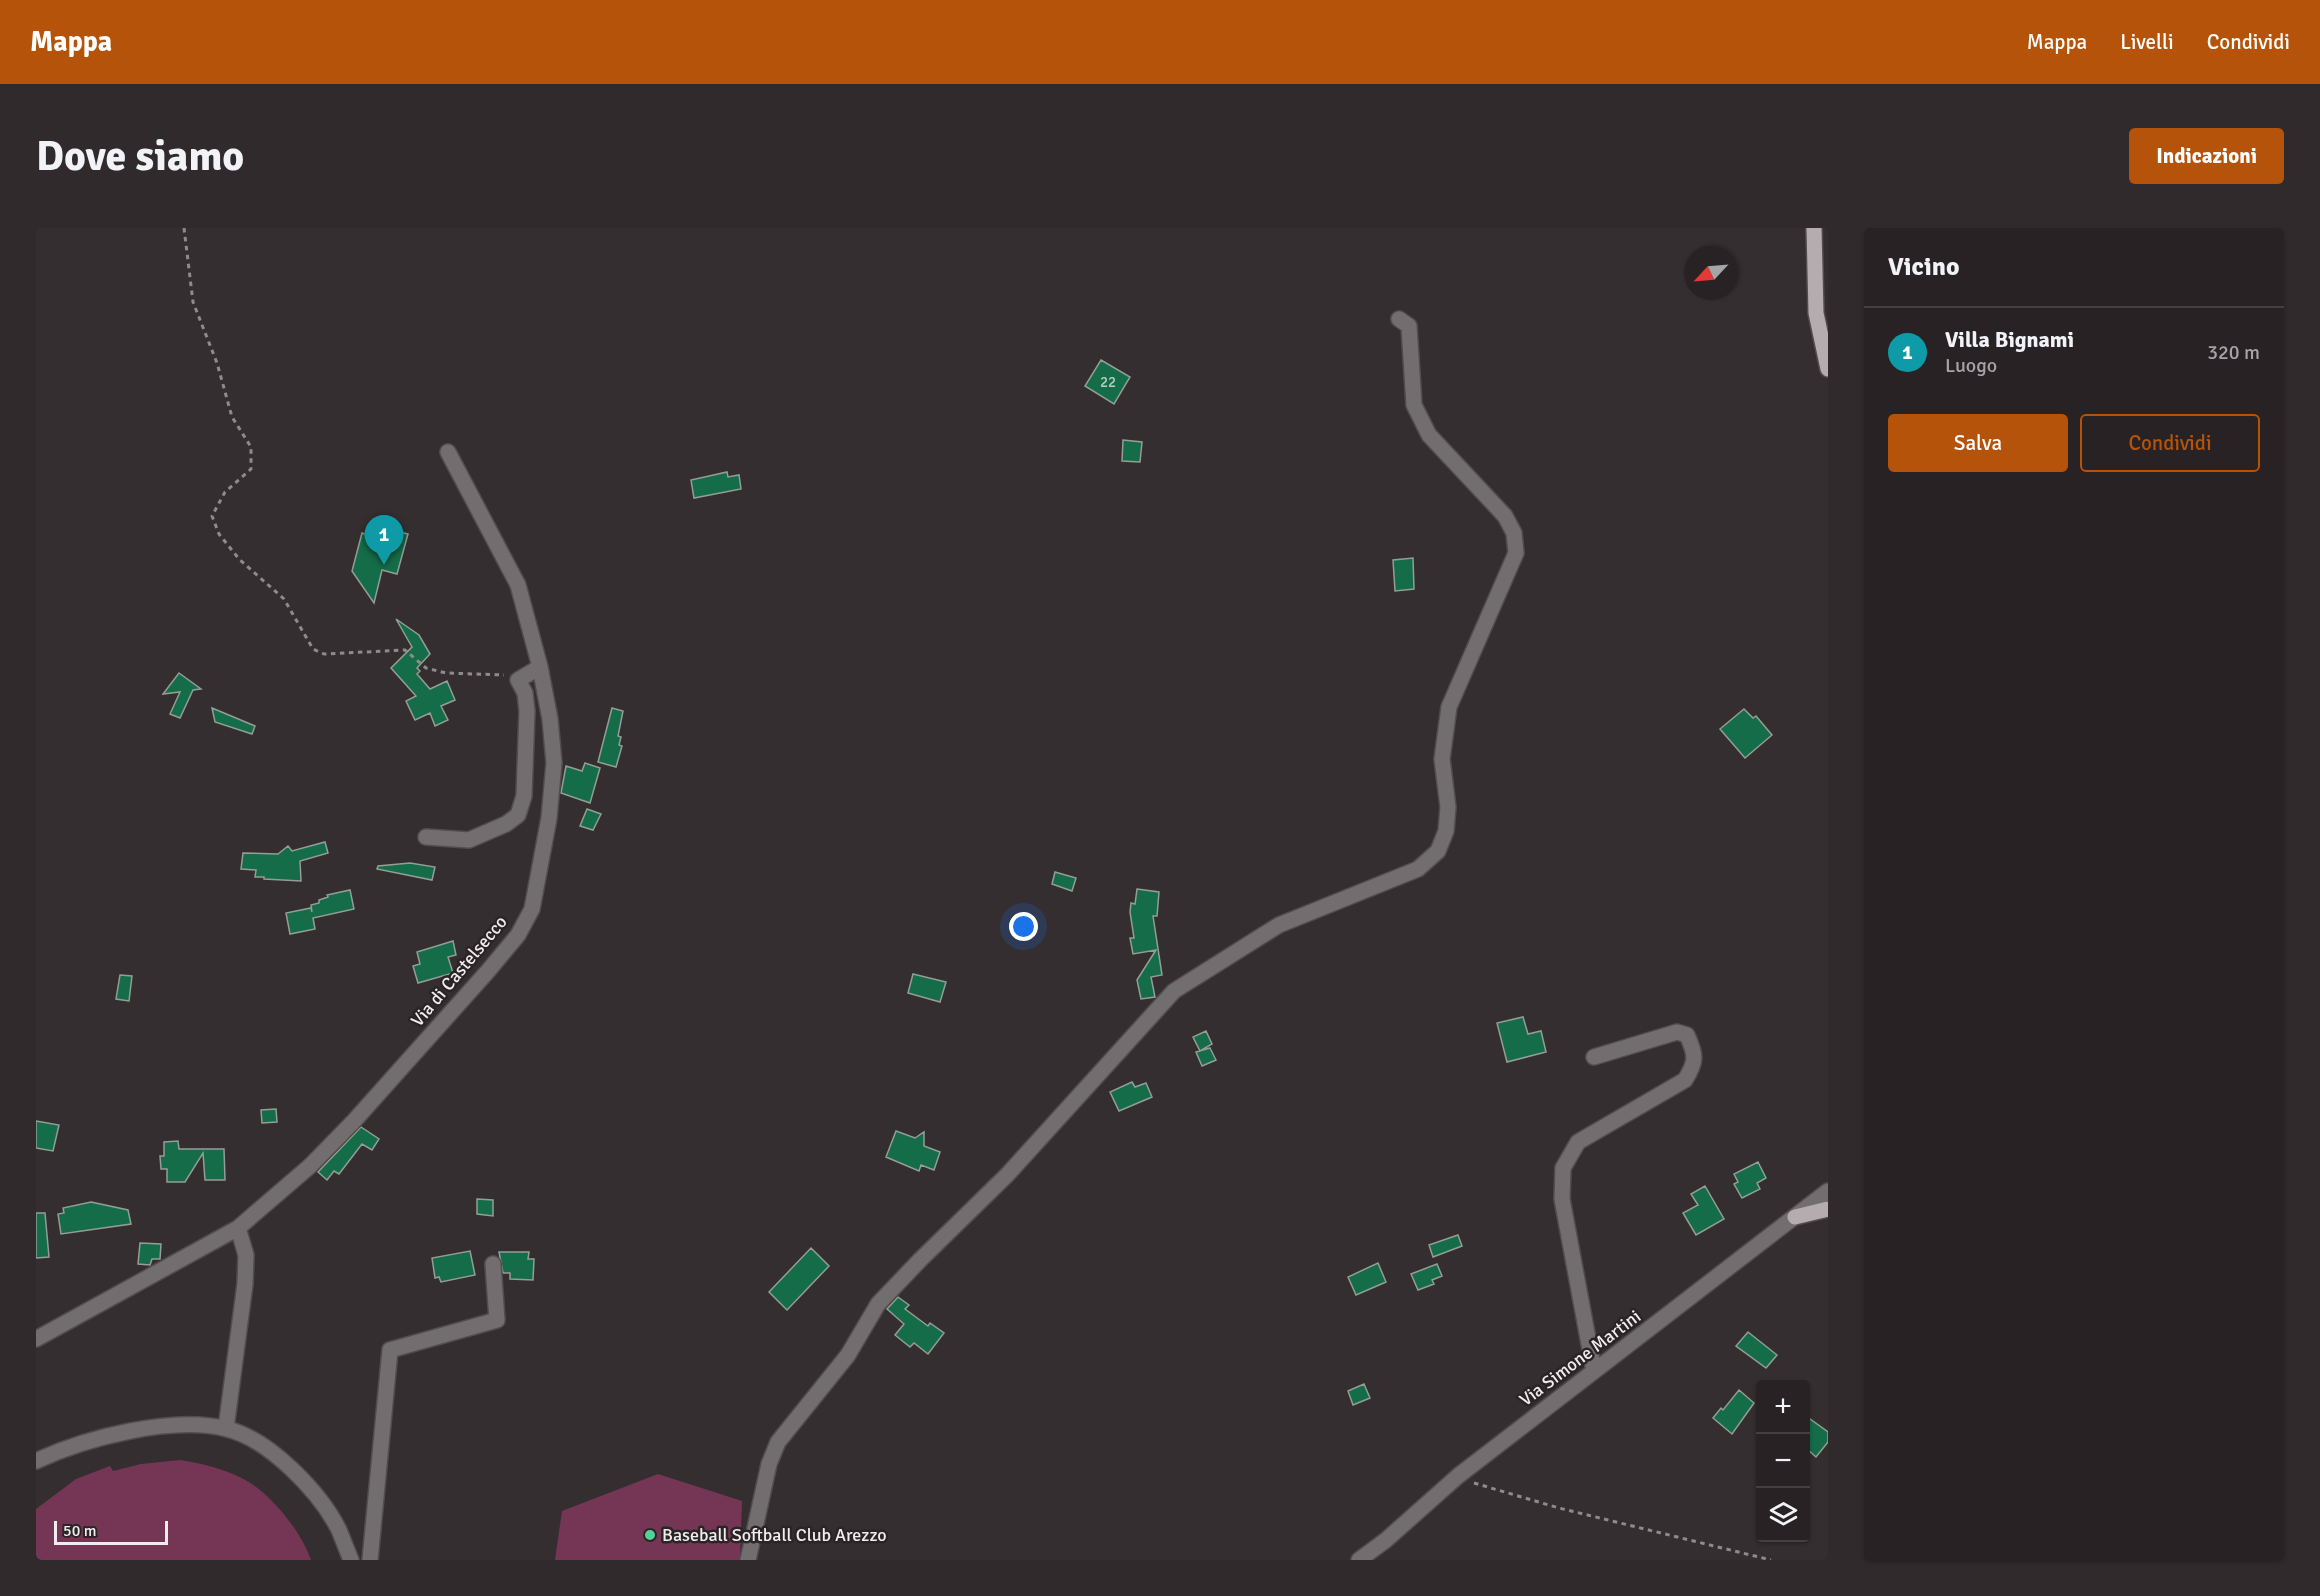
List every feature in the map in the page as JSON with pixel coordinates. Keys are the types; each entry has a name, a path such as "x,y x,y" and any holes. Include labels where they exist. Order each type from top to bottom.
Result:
{"main road":[{"path":"1814,228 1816,313 1828,369"},
{"path":"1795,1217 1828,1209"}],"street":[{"path":"748,1560 768,1464 778,1442 848,1355 878,1304 1007,1175 1174,991 1279,925 1418,869 1438,851 1446,831 1448,807 1442,759 1449,707 1516,553 1514,533 1505,516 1429,435 1414,405 1409,326 1399,319"},
{"name":"Via di Castelsecco","path":"36,1339 238,1228 310,1166 354,1121 488,971 518,935 532,909 549,818 554,763 550,719 540,667 518,585 448,452"},
{"path":"426,837 469,840 506,824 518,815 524,796 527,711 525,693 518,680 540,667"},
{"path":"1593,1057 1677,1032 1687,1035 1693,1047 1694,1065 1685,1080 1578,1142 1563,1168 1562,1199 1594,1371"},
{"name":"Via Simone Martini","path":"1359,1560 1386,1540 1458,1476 1828,1191"},
{"path":"226,1428 245,1284 246,1255 238,1228"},
{"path":"370,1560 390,1350 497,1320 493,1264"},
{"path":"36,1461 62,1449 130,1431 186,1425 226,1428 252,1439 278,1457 310,1488 338,1529 351,1560"}],"path":[{"path":"184,228 193,302 216,363 232,417 251,447 251,469 225,492 213,516 219,534 239,559 284,598 313,649 324,654 405,650 426,668 446,673 501,674 518,680"},
{"path":"1458,1476 1482,1487 1559,1508 1771,1560"}],"shaded area":[{"path":"180,1460 223,1470 257,1487 285,1516 301,1538 311,1560 36,1560 36,1509 76,1479 110,1466 113,1471 141,1464"},
{"name":"Baseball Softball Club Arezzo","path":"658,1474 742,1501 740,1560 555,1560 562,1511"}],"building":[{"path":"1101,360 1130,377 1114,404 1085,386"},
{"path":"1123,440 1142,442 1140,462 1122,461"},
{"path":"727,472 728,477 739,475 741,489 694,498 691,480"},
{"path":"375,523 408,534 397,574 382,570 374,603 352,571 362,533 371,536"},
{"path":"1413,558 1414,589 1395,591 1393,560"},
{"path":"396,619 419,635 430,654 417,668 420,671 417,674 430,689 447,681 455,700 441,706 448,720 435,726 430,713 415,720 406,701 416,696 391,668 412,647"},
{"path":"179,673 201,689 193,690 180,718 170,714 180,692 163,694"},
{"path":"212,708 255,726 252,734 215,722"},
{"path":"612,708 623,711 618,736 621,737 619,745 622,746 616,767 598,762"},
{"path":"1744,709 1753,718 1756,716 1772,735 1745,758 1720,729"},
{"path":"585,763 600,768 590,803 561,793 566,766 582,771"},
{"path":"587,809 601,814 593,830 580,826"},
{"path":"325,842 328,853 300,861 301,881 264,879 264,877 255,877 256,870 241,869 243,853 278,854 288,846 292,851"},
{"path":"410,863 435,867 432,880 377,869 378,866"},
{"path":"1055,872 1076,878 1072,891 1052,884"},
{"path":"1137,889 1159,892 1157,916 1153,916 1162,975 1151,977 1155,997 1141,999 1137,980 1156,950 1133,954 1130,938 1134,938 1130,912 1131,903 1135,904"},
{"path":"350,890 354,909 313,918 315,929 290,934 286,913 311,908 312,912 311,905 319,903 319,900 328,897 327,895"},
{"path":"453,941 456,955 448,957 453,973 418,983 413,966 420,964 417,952"},
{"path":"913,974 946,982 940,1002 908,993"},
{"path":"120,975 132,976 129,1001 116,999"},
{"path":"1523,1017 1528,1034 1541,1031 1546,1052 1507,1062 1497,1023"},
{"path":"1206,1031 1212,1044 1200,1051 1193,1037"},
{"path":"1210,1048 1216,1060 1202,1066 1196,1052"},
{"path":"1132,1082 1135,1087 1146,1083 1152,1097 1119,1111 1110,1092"},
{"path":"276,1109 277,1122 262,1123 261,1110"},
{"path":"36,1121 59,1125 53,1151 36,1148"},
{"path":"361,1127 379,1139 372,1150 362,1144 339,1174 334,1171 327,1180 318,1172"},
{"path":"896,1131 915,1138 924,1132 924,1146 940,1152 934,1170 921,1165 919,1171 886,1157"},
{"path":"178,1141 179,1149 224,1149 225,1180 205,1180 203,1153 185,1182 167,1182 167,1169 161,1169 160,1156 164,1156 164,1142"},
{"path":"1758,1162 1766,1178 1757,1183 1760,1189 1742,1198 1734,1184 1738,1182 1734,1174"},
{"path":"1705,1186 1724,1219 1696,1235 1683,1213 1698,1205 1691,1194"},
{"path":"477,1199 493,1200 493,1216 477,1214"},
{"path":"91,1202 128,1210 131,1224 61,1234 58,1214 64,1213 63,1208"},
{"path":"36,1213 45,1213 49,1257 36,1258"},
{"path":"1458,1235 1462,1246 1433,1257 1429,1245"},
{"path":"140,1243 161,1244 160,1259 152,1259 150,1265 138,1264"},
{"path":"811,1248 829,1266 787,1310 769,1292"},
{"path":"470,1251 475,1275 441,1282 439,1277 435,1278 432,1258"},
{"path":"499,1252 529,1252 528,1259 534,1259 533,1280 510,1279 510,1273 503,1273"},
{"path":"1378,1263 1386,1282 1356,1295 1348,1277"},
{"path":"1437,1264 1442,1276 1432,1280 1434,1284 1418,1290 1411,1274"},
{"path":"898,1297 909,1305 905,1309 928,1326 930,1323 944,1333 928,1354 914,1343 910,1347 895,1335 904,1324 887,1309"},
{"path":"1748,1332 1777,1355 1766,1368 1736,1346"},
{"path":"1364,1384 1370,1398 1353,1405 1348,1391"},
{"path":"1739,1390 1754,1403 1732,1434 1713,1418 1721,1408 1723,1410"},
{"path":"1810,1419 1828,1432 1828,1442 1816,1457 1810,1452"}],"place":[{"name":"Villa Bignami","path":"384,565"},
{"name":"Baseball Softball Club Arezzo","path":"650,1535"}]}
